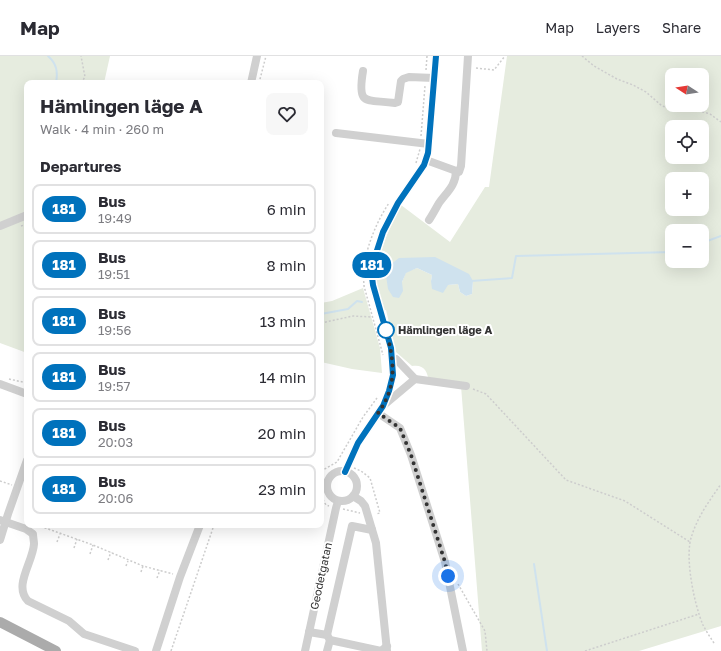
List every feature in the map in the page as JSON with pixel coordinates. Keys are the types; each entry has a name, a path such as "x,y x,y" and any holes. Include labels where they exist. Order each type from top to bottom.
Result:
{"main road":[{"path":"0,622 56,651"},
{"path":"39,642 53,651"}],"street":[{"path":"252,80 257,56"},
{"path":"346,468 356,483 357,488 353,496 347,500 338,501 330,496 324,482 332,475 346,468 358,443 383,406 393,375 389,360 391,348 373,285 371,269 383,232 398,203 426,160 425,144 430,78 436,56"},
{"path":"426,160 459,172 461,166 468,56"},
{"path":"363,70 361,90 364,99 370,101 398,102 402,79 409,77 430,78"},
{"path":"336,133 425,144"},
{"path":"430,220 456,178 456,171"},
{"path":"0,226 24,216"},
{"path":"389,360 396,359 415,379 466,386"},
{"path":"383,406 415,379"},
{"path":"0,384 24,393"},
{"path":"378,413 400,428 411,455 445,562 463,651"},
{"path":"0,540 3,521 24,468"},
{"path":"309,632 328,638 384,650 376,543 365,506 361,500 353,496"},
{"name":"Geodetgatan","path":"305,651 338,501"},
{"path":"3,521 26,529 33,534 34,544 22,589 24,597 28,601 69,620 84,634 135,651"},
{"path":"326,651 352,526 372,530"},
{"path":"156,651 180,577 199,528"},
{"path":"328,638 332,651"}],"path":[{"path":"81,56 84,77 82,80"},
{"path":"260,80 266,56"},
{"path":"416,162 425,144 430,78 427,56"},
{"path":"476,68 494,70 505,56"},
{"path":"582,56 594,66 617,79 646,92 662,106 673,109 700,111 710,114 721,122"},
{"path":"389,360 373,317 364,286 362,273 374,230 382,213 391,200"},
{"path":"324,322 354,316 373,317"},
{"path":"6,378 24,383"},
{"path":"466,386 486,394 566,480 625,501 690,542"},
{"path":"324,469 337,462 363,417 381,394"},
{"path":"337,462 346,468 362,471 370,478 380,513 368,515"},
{"path":"0,481 17,487"},
{"path":"714,643 703,626 699,614 693,589 688,550 691,535 700,515 721,484"},
{"path":"45,528 93,545 144,566 180,577"},
{"path":"171,651 213,528"},
{"path":"57,542 60,534"},
{"path":"74,548 77,539"},
{"path":"90,554 93,545"},
{"path":"108,560 111,552"},
{"path":"126,566 128,560"},
{"path":"141,572 144,566"},
{"path":"157,578 160,570"},
{"path":"456,580 485,631 487,651"},
{"path":"585,651 699,614"}],"shaded area":[{"path":"0,56 110,56 105,80 24,80 24,352 0,343"},
{"path":"507,56 721,56 721,626 639,651 482,651 461,386 429,381 427,374 422,367 412,366 396,352 386,310 382,311 376,284 376,274 380,253 401,205 450,242 485,187 489,187","holes":["399,258 473,281 472,294 466,296 460,292 458,284 448,285 431,281 432,275 417,268 406,272 402,282"]},
{"path":"363,288 380,348 382,373 352,369 324,363 324,302 332,301"}],"water":[{"path":"435,257 469,274 473,281 472,294 466,296 460,292 458,284 448,285 443,293 432,289 432,275 417,268 406,273 402,282 403,291 399,298 393,297 388,289 385,269 399,258"}],"waterway":[{"path":"48,56 56,68 56,80"},
{"path":"709,240 721,236"},
{"path":"471,281 512,278 516,256 665,252"},
{"path":"324,313 348,309 357,301 362,302"},
{"path":"534,564 547,651"}],"bus line":[{"name":"181","path":"345,472 350,457 358,443 383,406 393,375 391,348 373,285 371,269 383,232 398,203 424,165 428,153 436,56"}],"place":[{"name":"Hämlingen läge A","path":"386,330"}],"route":[{"path":"386,330 391,348 393,375 389,391 383,406 378,413 400,428 411,455 445,562 448,576"}]}
